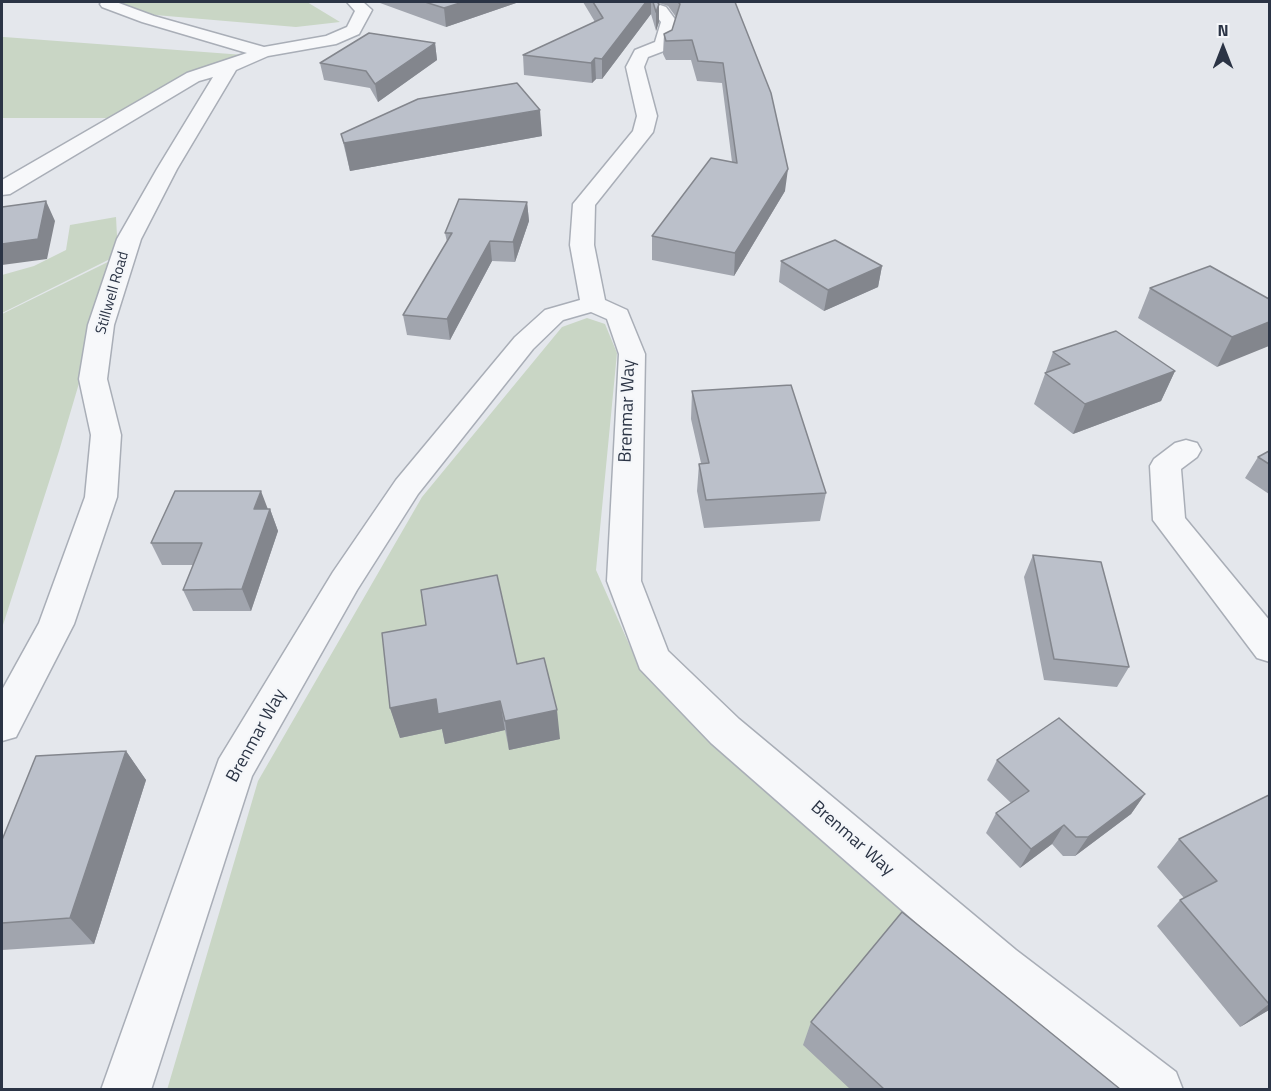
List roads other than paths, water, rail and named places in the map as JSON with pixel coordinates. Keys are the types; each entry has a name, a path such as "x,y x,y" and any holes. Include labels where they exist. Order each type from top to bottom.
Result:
{"street":[{"path":"2,189 193,77 264,52 330,40 353,30 364,10 354,2"},
{"path":"108,4 148,19 264,52"},
{"path":"593,304 582,245 584,204 621,156 643,132 647,116 634,67 641,54 663,45 669,22 660,10"},
{"name":"Stillwell Road","path":"2,725 56,624 101,497 106,435 93,379 101,325 129,239 167,169 229,66"},
{"name":"Brenmar Way","path":"126,1089 233,771 339,591 407,487 524,343 554,315 593,304 618,315 632,354 624,581 653,659 725,731 1000,966 1158,1089"},
{"path":"1186,450 1165,466 1169,520 1269,648"}]}
